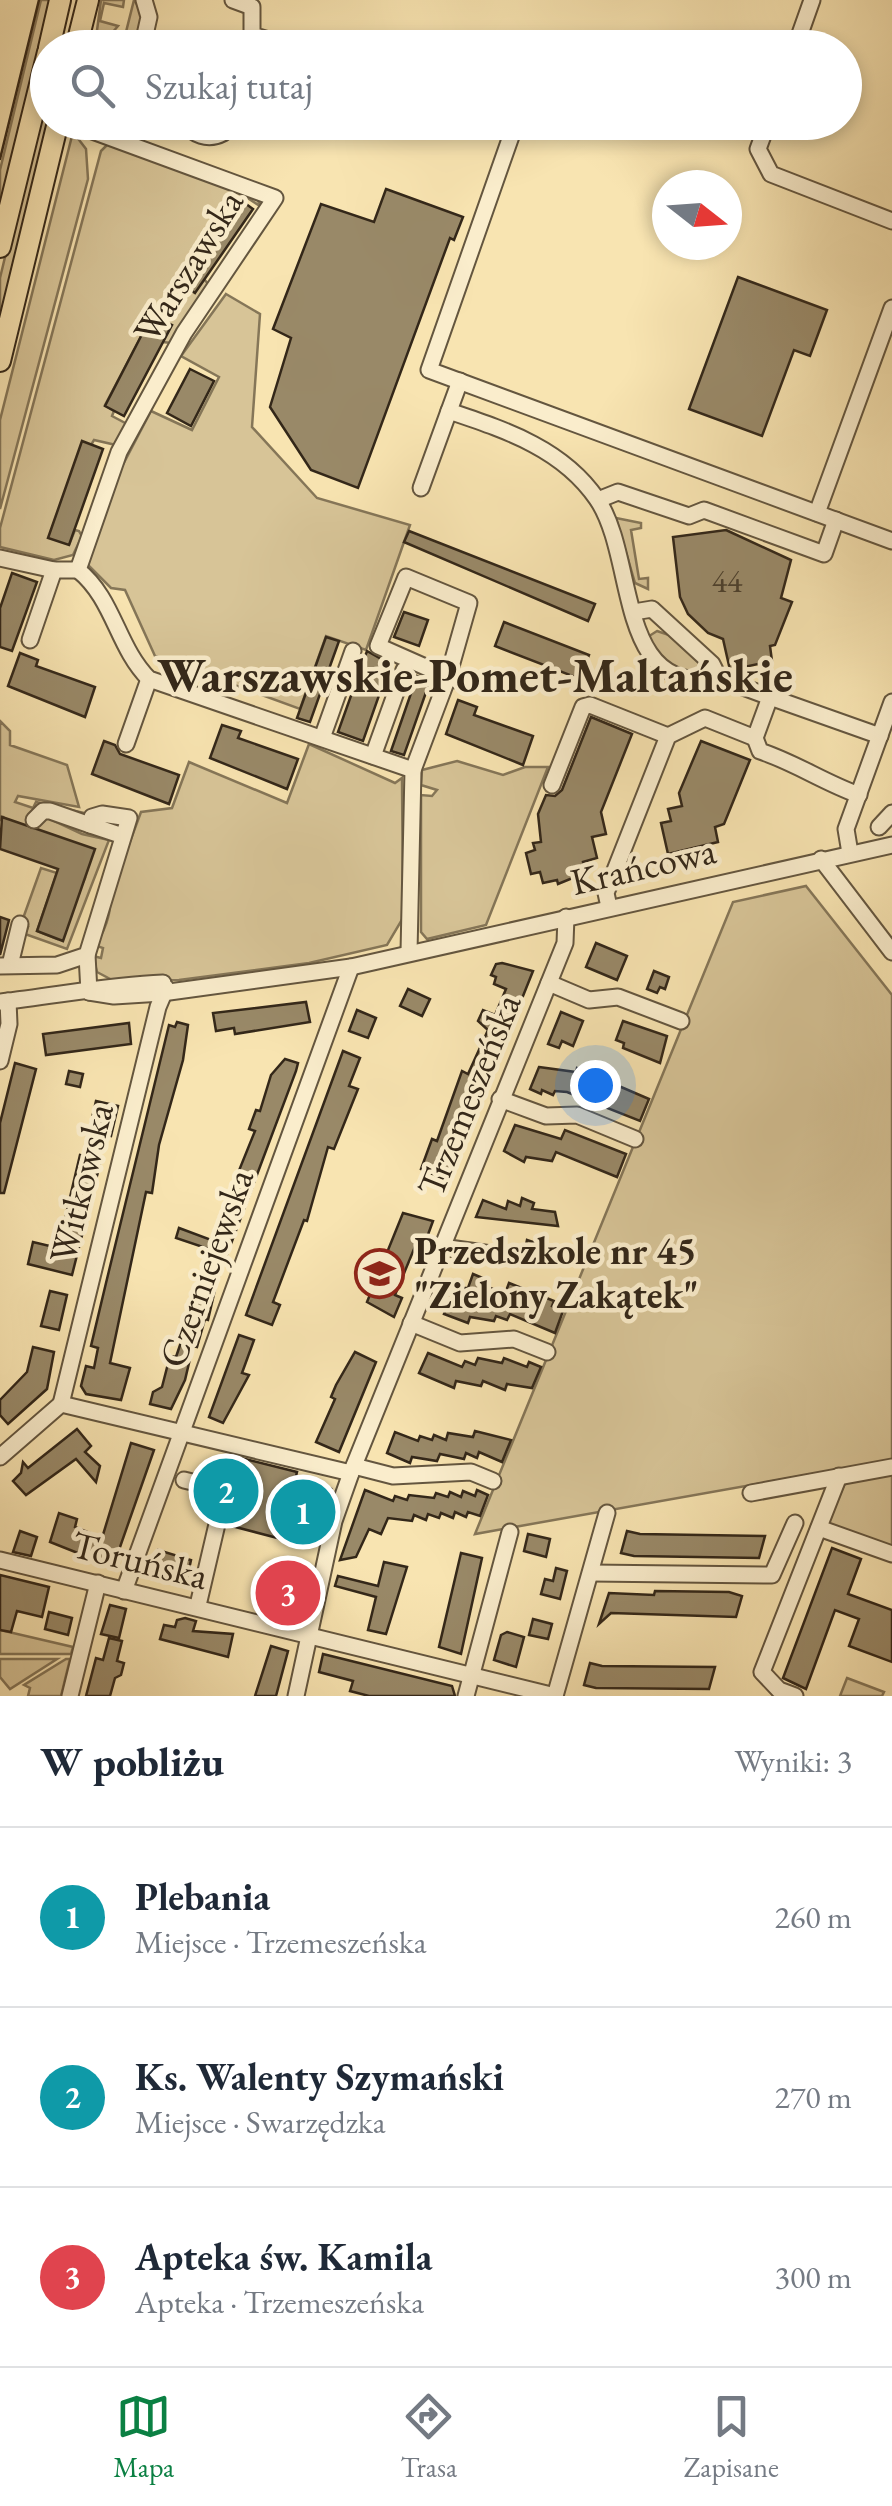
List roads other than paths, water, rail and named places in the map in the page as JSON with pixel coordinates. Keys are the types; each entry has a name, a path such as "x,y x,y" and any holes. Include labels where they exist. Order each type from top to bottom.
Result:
{"main road":[{"path":"53,30 60,0"},
{"path":"80,30 88,0"},
{"path":"0,246 30,124"},
{"path":"0,360 54,140"}],"street":[{"path":"144,0 149,17 146,30"},
{"path":"233,0 252,7 252,30"},
{"path":"801,30 812,0"},
{"name":"Warszawska","path":"78,570 119,452 191,322 275,198 117,140"},
{"path":"510,140 429,370 892,541"},
{"path":"761,140 758,149 771,174 892,221"},
{"path":"816,513 892,308"},
{"path":"421,488 460,382"},
{"path":"449,411 524,438 553,454 598,500 620,550 641,646 652,660 684,678 719,678 880,736"},
{"path":"598,500 618,492 689,516 704,510 824,554 836,520"},
{"path":"0,558 54,570 78,570 106,600 134,664 149,678 413,770"},
{"path":"30,640 54,570"},
{"path":"408,952 413,770 448,677 469,603 406,577 378,646 448,677 472,685"},
{"path":"634,612 652,609 712,664 719,678"},
{"path":"322,738 353,652"},
{"path":"373,756 404,670"},
{"path":"126,744 149,678"},
{"path":"770,697 755,738 760,751 805,766 820,781 859,795"},
{"path":"850,853 846,829 892,702"},
{"path":"552,785 583,707 590,706 668,736"},
{"path":"609,907 606,893 668,736 705,718 755,738"},
{"path":"34,820 44,811 50,812 123,836 87,955 89,992"},
{"path":"879,827 892,813"},
{"name":"Krańcowa","path":"4,1002 89,992 113,985 168,988 351,967 892,844"},
{"path":"821,860 892,952"},
{"name":"Trzemeszeńska","path":"296,1696 334,1521 565,943 566,917"},
{"path":"20,924 5,965 57,966 87,955"},
{"name":"Czerniejewska","path":"124,1591 351,967"},
{"path":"549,983 589,1000 618,997 681,1022"},
{"name":"Witkowska","path":"61,1404 168,988"},
{"path":"0,1060 9,1024 4,1002"},
{"path":"500,1099 546,1116 577,1115 635,1139"},
{"path":"442,1247 492,1258 512,1257"},
{"path":"411,1323 460,1343 514,1339 547,1352"},
{"path":"0,1457 61,1404 353,1470 393,1476 470,1472 493,1480"},
{"path":"752,1494 892,1467"},
{"path":"795,1696 779,1690 762,1672 839,1476"},
{"path":"184,1480 225,1490 198,1600"},
{"path":"555,1696 607,1514"},
{"path":"592,1573 772,1575 794,1523"},
{"path":"818,1528 892,1554"},
{"path":"466,1696 510,1532"},
{"name":"Toruńska","path":"0,1560 555,1696"},
{"path":"70,1696 98,1583"}],"tram line":[{"path":"32,30 39,0"},
{"path":"0,159 30,37"}],"place":[{"name":"Przedszkole nr 45 \"Zielony Zakątek\"","path":"379,1273"},
{"name":"Ks. Walenty Szymański","path":"226,1491"},
{"name":"Plebania","path":"303,1512"},
{"name":"Apteka św. Kamila","path":"288,1593"}],"district":[{"name":"Warszawskie-Pomet-Maltańskie","path":"475,675"}]}
